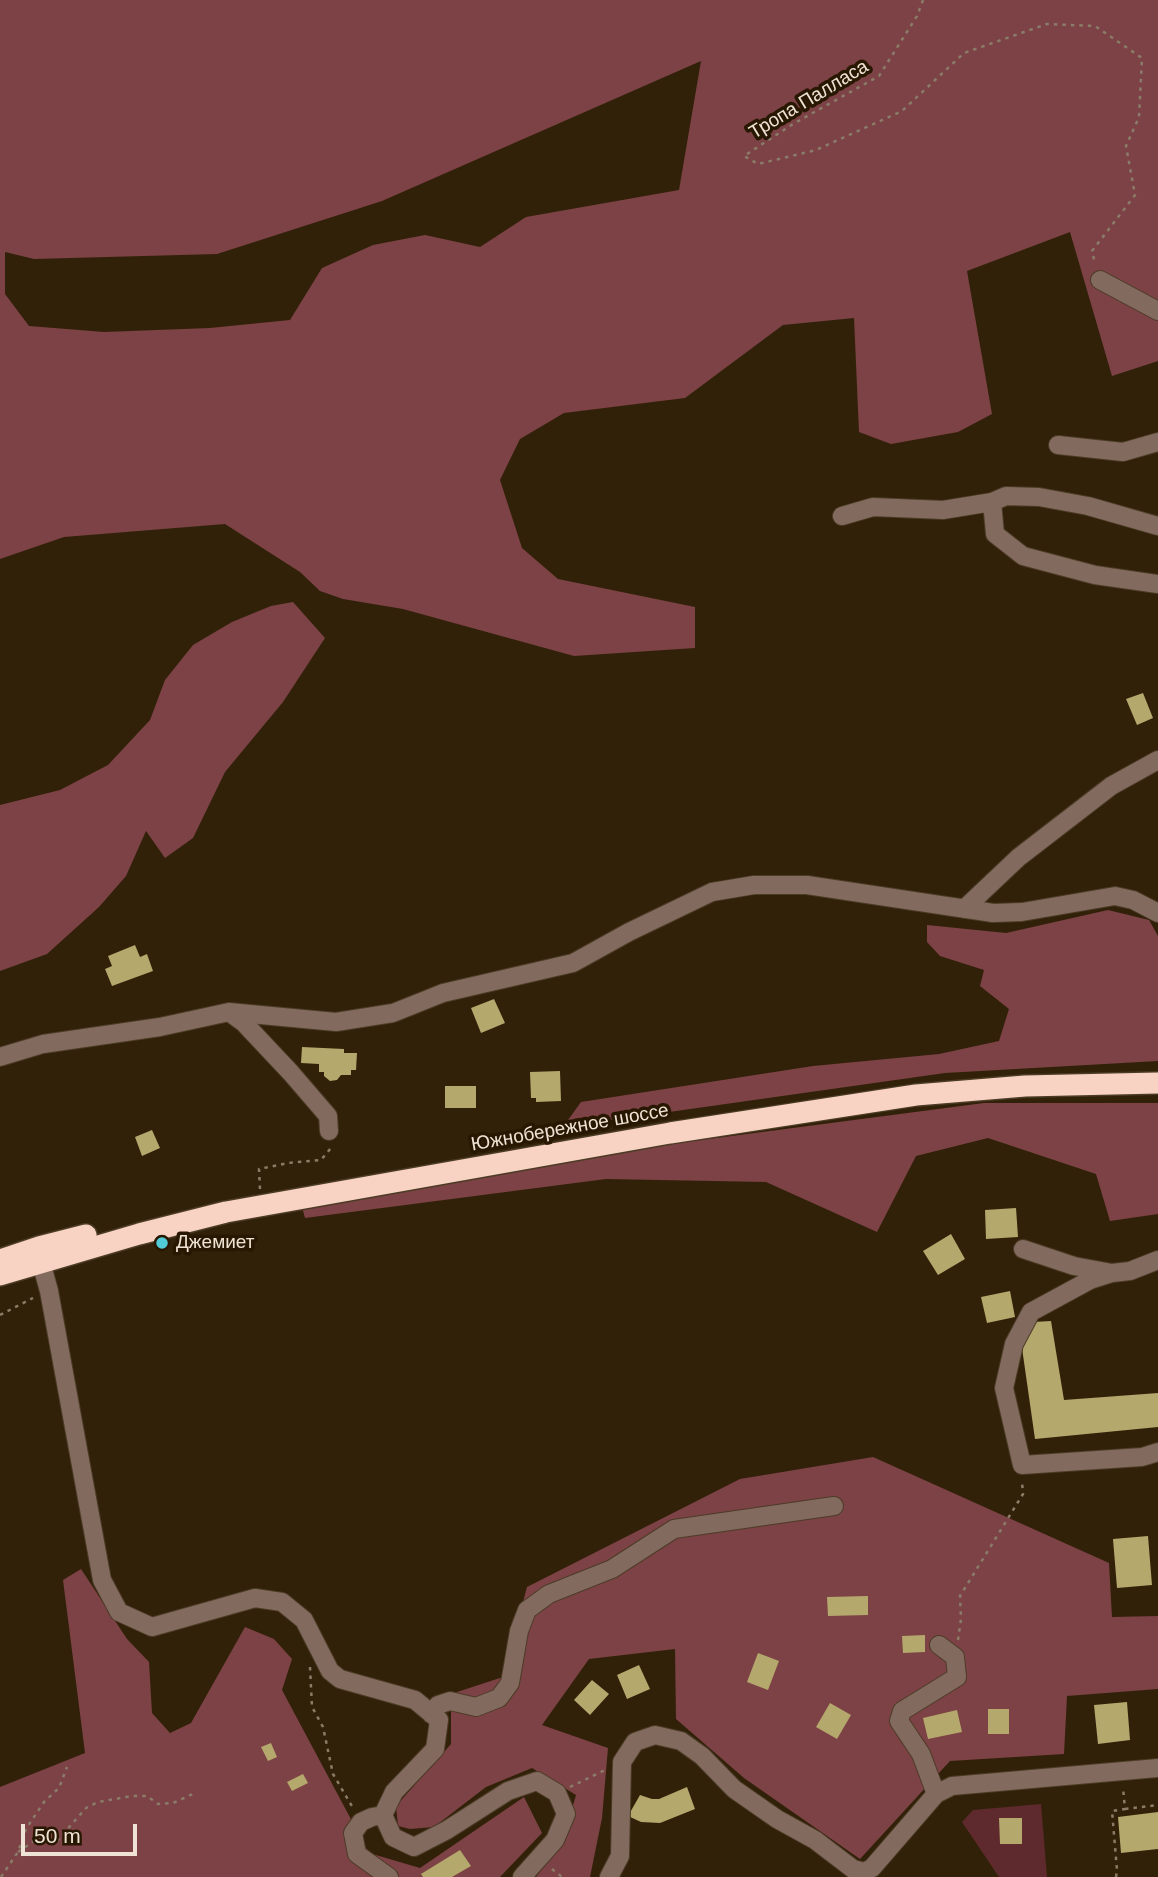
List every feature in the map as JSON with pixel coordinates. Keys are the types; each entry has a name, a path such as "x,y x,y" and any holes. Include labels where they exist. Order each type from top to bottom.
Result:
{"highway":[{"name":"Южнобережное шоссе","path":"2,1268 39,1247 223,1199 260,1192 916,1083 1026,1074 1158,1070"},
{"name":"Южнобережное шоссе","path":"2,1268 41,1262 226,1212 670,1133 916,1096 1025,1086 1158,1083"},
{"path":"41,1262 89,1242 93,1234"}],"street":[{"path":"1100,280 1158,312"},
{"path":"1058,444 1123,453 1158,442"},
{"path":"842,516 873,508 943,510 992,502 1006,496 1039,497 1088,506 1158,526"},
{"path":"992,502 995,534 1023,556 1095,575 1158,584"},
{"path":"964,909 1029,849 1111,786 1158,760"},
{"path":"0,1057 43,1044 160,1027 229,1012 336,1022 393,1013 443,993 573,963 629,932 712,892 754,885 807,885 993,913 1022,912 1115,896 1133,900 1158,914"},
{"path":"229,1012 244,1023 328,1116 329,1131"},
{"path":"1023,1249 1074,1266 1112,1273"},
{"path":"1158,1260 1130,1271 1090,1280 1031,1312 1014,1344 1004,1388 1022,1465 1142,1457 1158,1452"},
{"path":"41,1262 49,1291 102,1580 119,1612 152,1627 255,1598 282,1602 304,1620 330,1671 340,1679 415,1700 439,1720 435,1749 394,1792 383,1815 361,1822 353,1833 357,1854 389,1877"},
{"path":"431,1714 438,1705 450,1701 477,1707 499,1698 510,1683 519,1631 527,1610 549,1594 612,1569 674,1529 834,1506"},
{"path":"936,1794 920,1754 899,1721 902,1712 957,1677 955,1657 939,1645"},
{"path":"610,1877 620,1856 622,1762 635,1742 655,1735 681,1741 702,1756 734,1789 777,1819 814,1840 852,1873 872,1868 936,1794 952,1786 1158,1768"},
{"path":"383,1815 393,1838 414,1847 447,1830 508,1791 537,1781 558,1793 566,1814 555,1840 522,1877"}],"path":[{"name":"Тропа Палласа","path":"923,0 917,16 879,76 793,124 744,156 758,164 816,150 902,111 964,53 1047,24 1095,26 1142,58 1139,117 1126,146 1135,195 1092,251 1100,280"},
{"path":"260,1192 259,1169 321,1160 332,1147 329,1131"},
{"path":"0,1315 49,1291"},
{"path":"955,1657 961,1619 960,1596 1023,1494 1022,1474"},
{"path":"315,1639 309,1671 312,1707 323,1727 333,1774 361,1822"},
{"path":"558,1793 622,1762"},
{"path":"1,1877 18,1852 26,1829 44,1802 58,1788 67,1767"},
{"path":"1121,1771 1125,1809"},
{"path":"18,1852 34,1841 57,1841 86,1808 98,1802 147,1796 158,1804 173,1803 195,1793"},
{"path":"1116,1877 1112,1811 1158,1805"}],"shaded area":[{"path":"0,0 1158,0 1158,361 1112,376 1070,232 967,271 992,414 958,432 891,444 859,432 854,318 783,325 685,398 564,413 520,439 500,480 522,548 558,579 695,607 695,648 574,656 403,609 343,599 320,591 300,572 225,524 64,537 0,559","holes":["701,61 679,190 526,217 480,247 425,235 373,245 322,268 290,320 210,328 104,332 29,326 5,294 5,252 34,259 217,254 382,201"]},
{"path":"293,602 325,638 283,702 225,772 193,838 165,858 146,831 126,876 99,907 47,954 0,971 0,805 60,790 108,765 150,720 165,680 193,645 232,622 271,606"},
{"path":"1108,910 1149,920 1158,936 1158,1061 945,1073 563,1127 581,1102 813,1066 939,1054 999,1041 1009,1009 980,986 984,970 940,956 927,942 927,925 1006,933"},
{"path":"984,1103 1158,1103 1158,1214 1110,1221 1096,1174 988,1138 916,1156 877,1232 766,1182 606,1179 305,1218 302,1207 594,1154"},
{"path":"873,1457 1109,1563 1112,1617 1158,1616 1158,1689 1067,1696 1064,1754 950,1761 860,1859 744,1778 676,1719 675,1649 589,1659 542,1725 608,1748 602,1818 590,1877 536,1877 562,1843 576,1795 532,1768 486,1787 434,1827 410,1829 398,1826 396,1806 451,1744 451,1694 503,1677 527,1587 740,1479"},
{"path":"81,1569 127,1639 149,1662 152,1713 170,1733 191,1723 245,1627 274,1639 292,1659 282,1690 369,1853 420,1868 524,1797 542,1833 500,1877 0,1877 0,1787 85,1753 63,1580"},
{"path":"1041,1804 1047,1877 999,1877 962,1822 973,1810"}],"building":[{"path":"1143,693 1153,718 1137,725 1126,699"},
{"path":"135,945 140,957 147,954 153,971 112,986 105,969 112,966 108,956"},
{"path":"494,999 505,1023 481,1033 471,1008"},
{"path":"302,1047 344,1049 344,1053 357,1053 356,1070 351,1070 351,1075 341,1075 337,1080 330,1081 324,1076 324,1072 319,1072 319,1064 301,1063"},
{"path":"560,1071 561,1101 536,1102 536,1098 531,1098 530,1072"},
{"path":"445,1086 476,1086 476,1108 445,1108"},
{"path":"152,1130 160,1148 142,1156 135,1137"},
{"path":"1016,1208 1018,1237 986,1239 985,1210"},
{"path":"951,1234 965,1259 938,1275 923,1251"},
{"path":"1010,1291 1015,1317 987,1323 981,1297"},
{"path":"1051,1321 1064,1400 1158,1393 1158,1427 1035,1439 1022,1348 1033,1322"},
{"path":"1148,1536 1152,1585 1117,1588 1113,1539"},
{"path":"868,1596 868,1615 828,1616 827,1597"},
{"path":"925,1635 925,1652 903,1653 902,1636"},
{"path":"758,1653 779,1661 768,1690 747,1682"},
{"path":"639,1665 650,1689 627,1699 617,1675"},
{"path":"592,1680 609,1694 590,1715 574,1700"},
{"path":"1127,1702 1130,1740 1098,1744 1094,1705"},
{"path":"830,1703 851,1715 837,1739 816,1727"},
{"path":"988,1709 1009,1709 1009,1734 988,1734"},
{"path":"957,1710 962,1732 928,1739 923,1718"},
{"path":"271,1743 277,1757 268,1761 261,1747"},
{"path":"303,1774 308,1783 292,1791 287,1782"},
{"path":"687,1787 695,1809 660,1823 641,1822 628,1816 640,1795 659,1799"},
{"path":"1158,1812 1158,1849 1121,1853 1118,1817"},
{"path":"999,1818 1022,1818 1022,1844 1000,1844"},
{"path":"460,1850 471,1866 452,1877 423,1877 421,1874"}],"place":[{"name":"Джемиет","path":"162,1243"}]}
